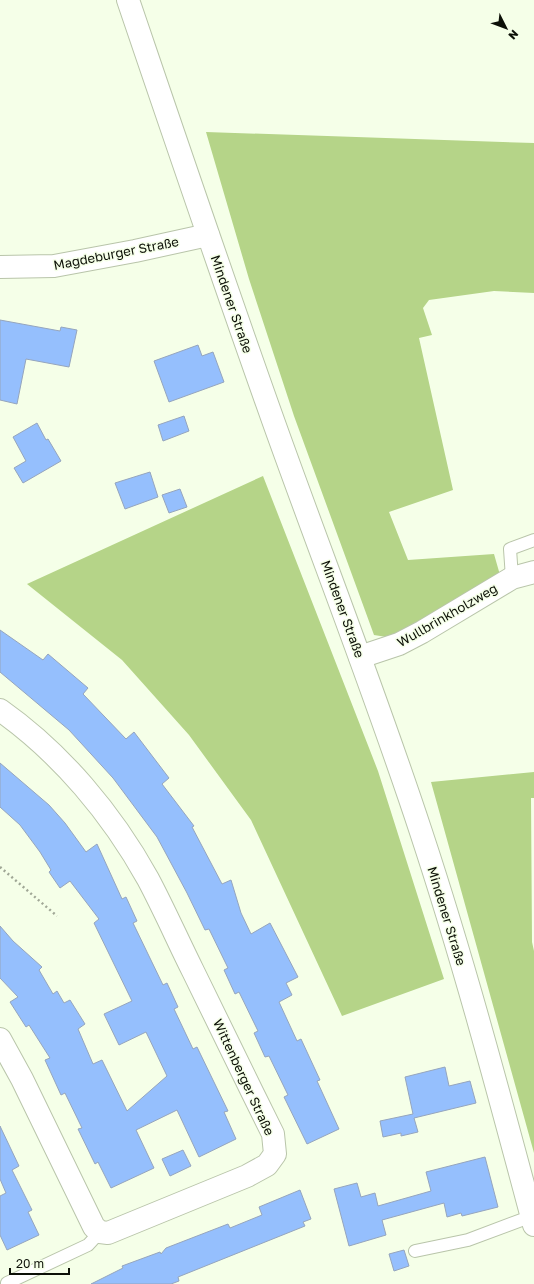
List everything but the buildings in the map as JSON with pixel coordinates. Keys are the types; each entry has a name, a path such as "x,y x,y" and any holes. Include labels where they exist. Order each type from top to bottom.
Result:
{"street":[{"name":"Mindener Straße","path":"128,0 208,235 360,657 421,833 462,961 533,1221"},
{"name":"Magdeburger Straße","path":"0,267 54,266 135,251 208,235"},
{"name":"Wullbrinkholzweg","path":"360,657 399,644 512,578 534,572"},
{"name":"Wittenberger Straße","path":"0,710 36,739 65,766 93,797 121,835 148,879 273,1134 275,1154 267,1164 247,1176 108,1233 100,1232"},
{"path":"0,1039 22,1079 94,1226 100,1232"}],"lane":[{"path":"512,578 510,549 534,540"},
{"path":"415,1251 468,1240 533,1221"},
{"path":"7,1283 88,1245 100,1232"}],"path":[{"path":"0,867 57,916"}],"green space":[{"path":"206,132 534,143 534,293 494,291 429,300 423,308 432,335 419,338 453,490 389,512 408,560 494,554 500,575 393,638 374,635 294,416 249,279"},
{"path":"263,476 378,771 444,979 342,1016 251,820 189,735 122,660 27,584"},
{"path":"534,772 534,798 531,798 532,942 534,951 534,1153 431,782"}]}
